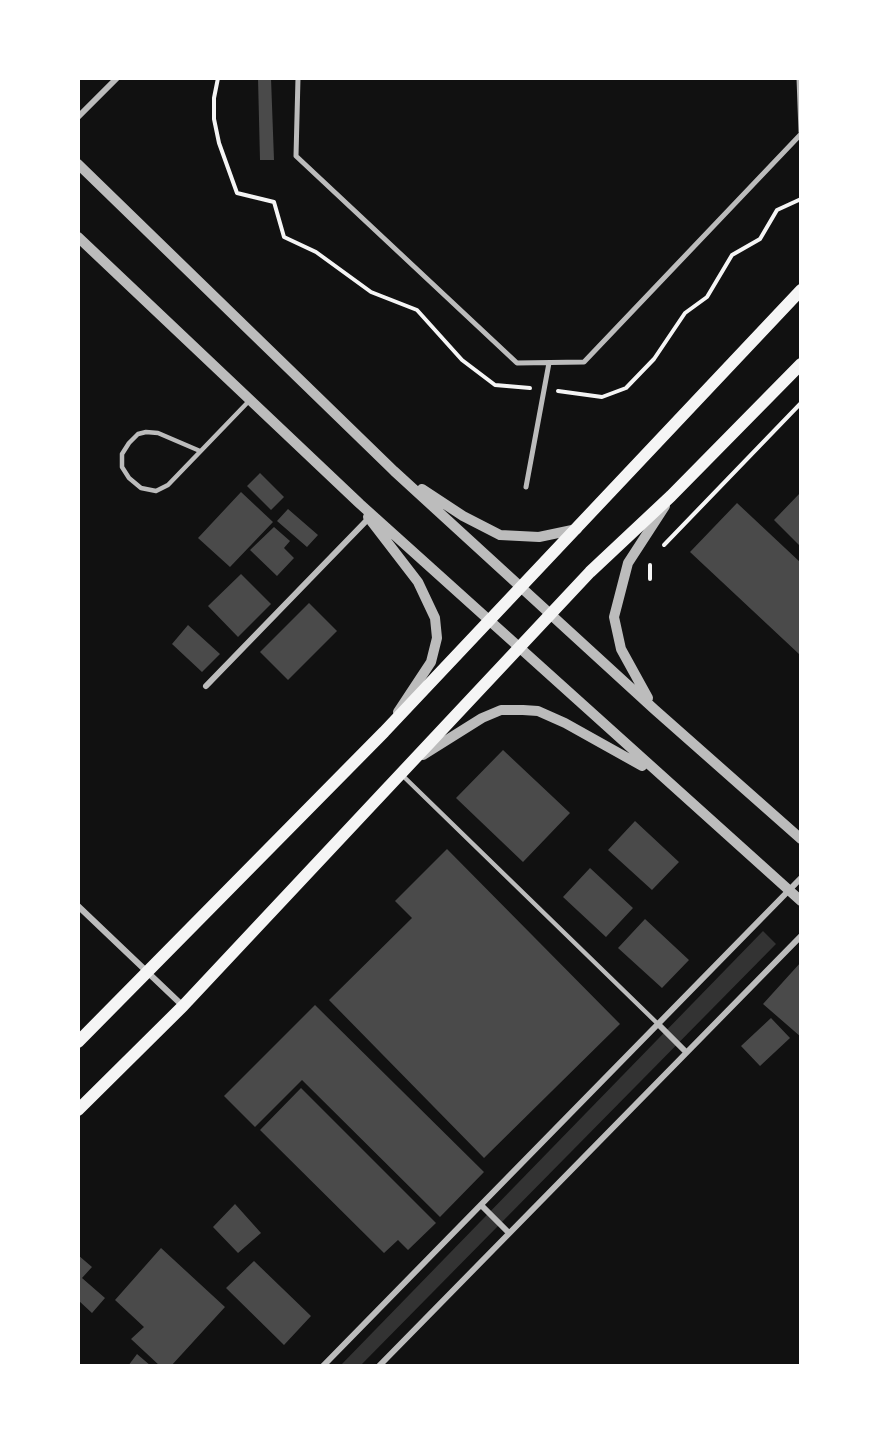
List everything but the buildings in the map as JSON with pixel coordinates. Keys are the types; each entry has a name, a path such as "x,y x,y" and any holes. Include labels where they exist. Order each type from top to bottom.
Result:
{"main road":[{"path":"78,1042 384,732 801,290"},
{"path":"78,1110 183,1006 590,572 671,496 801,364"}],"street":[{"path":"78,117 117,78"},
{"path":"298,78 296,156 516,363 584,362 801,133 799,78"},
{"path":"78,164 394,471 654,709 801,839"},
{"path":"78,237 360,504 801,901"},
{"path":"526,487 549,363"},
{"path":"394,471 463,516 500,534 539,537 576,529"},
{"path":"654,709 621,649 614,617 628,563 671,496"},
{"path":"360,504 418,582 432,609 438,638 431,662 384,732"},
{"path":"206,686 369,518"},
{"path":"415,761 448,737 482,718 501,710 523,710 538,711 565,723 661,777"},
{"path":"323,1366 801,878"},
{"path":"78,906 183,1006"},
{"path":"379,1366 801,936"},
{"path":"658,1024 686,1052"},
{"path":"482,1206 509,1233"}],"lane":[{"path":"200,451 158,433 146,432 138,434 129,442 122,454 122,467 129,478 141,488 156,491 168,485 249,400"},
{"path":"402,775 658,1024"}],"path":[{"path":"218,78 214,98 214,119 219,143 237,193 274,202 284,237 316,252 371,292 417,310 462,360 495,385 603,397 626,388 654,359 685,313 707,297 732,255 760,239 777,210 801,199"},
{"path":"658,551 801,403"},
{"path":"650,579 651,559"}],"shaded area":[{"path":"763,931 776,944 360,1366 340,1366"}]}
